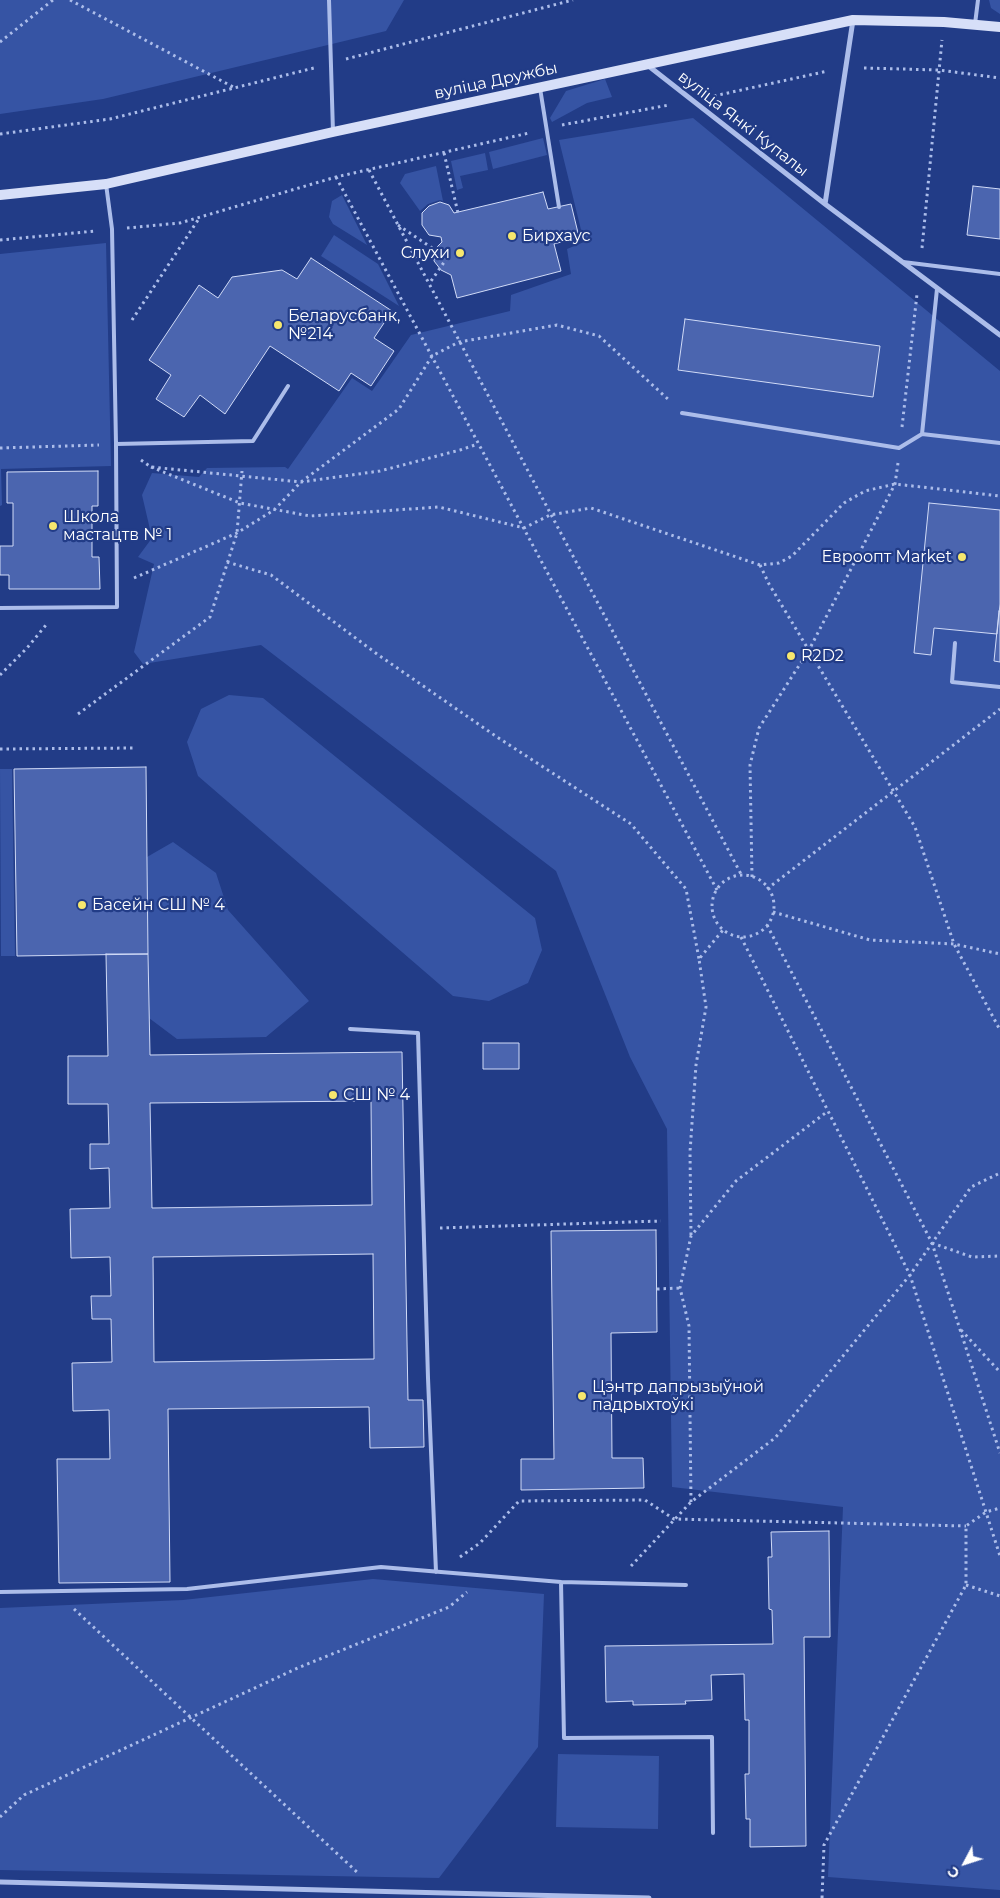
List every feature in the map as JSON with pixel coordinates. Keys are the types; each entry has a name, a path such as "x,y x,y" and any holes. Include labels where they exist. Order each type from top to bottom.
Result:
{"street":[{"name":"вуліца Дружбы","path":"0,195 106,184 333,132 853,20 944,22 1000,28"},
{"name":"вуліца Янкі Купалы","path":"825,204 853,20"},
{"name":"вуліца Янкі Купалы","path":"646,64 825,204 1000,335"},
{"path":"0,1882 649,1898"}],"lane":[{"path":"329,0 333,132"},
{"path":"975,24 978,0"},
{"path":"540,87 559,207"},
{"path":"0,608 117,607 112,229 106,184"},
{"path":"901,262 1000,274"},
{"path":"922,434 937,289"},
{"path":"116,444 253,441 288,386"},
{"path":"682,413 899,448 922,434 1000,443"},
{"path":"955,643 952,682 1000,687"},
{"path":"350,1029 418,1034 436,1572"},
{"path":"0,1592 188,1589 381,1567 561,1582 686,1585"},
{"path":"561,1582 564,1738 712,1737 713,1833"}],"path":[{"path":"0,42 53,0"},
{"path":"70,0 235,88"},
{"path":"0,134 110,119 573,0"},
{"path":"0,240 180,222 336,177 548,128 693,100 846,67 939,70 1000,78"},
{"path":"444,153 458,213"},
{"path":"369,170 742,876"},
{"path":"336,177 717,890"},
{"path":"115,346 200,217"},
{"path":"398,225 447,258 429,284"},
{"path":"118,585 237,533 274,510 301,482 399,408 432,356 459,342 557,326 599,336 682,413"},
{"path":"0,448 116,444 150,467 240,503 310,516 439,507 524,528 550,515 591,508 760,565 780,563 792,556 844,503 865,491 896,484 1000,496"},
{"path":"150,467 301,482 380,471 478,444"},
{"path":"78,714 210,617 237,533 242,472"},
{"path":"228,562 271,576 377,654 490,732 631,824 686,889 706,1007 696,1065 690,1152 691,1236 680,1288 689,1326 691,1502"},
{"path":"760,565 768,584 915,827 954,944 1000,1030"},
{"path":"0,675 27,648 61,608"},
{"path":"767,889 1000,709"},
{"path":"0,749 134,748"},
{"path":"742,876 752,877 762,882 767,889 770,892 773,912 767,925 757,934 746,937 734,936 723,930 716,921 712,909 713,897 728,879 742,876"},
{"path":"773,912 870,940 954,944 1000,954"},
{"path":"767,925 932,1243 1000,1453"},
{"path":"699,959 723,930"},
{"path":"740,937 910,1274 1000,1556"},
{"path":"691,1236 736,1181 828,1112"},
{"path":"616,1583 691,1502 775,1438 910,1274 971,1186 1000,1173"},
{"path":"424,1228 661,1221"},
{"path":"932,1243 972,1257 1000,1256"},
{"path":"657,1289 680,1288"},
{"path":"959,1328 1000,1372"},
{"path":"436,1572 480,1543 519,1501 645,1500 674,1519 966,1526 986,1512 1000,1508"},
{"path":"822,1898 824,1845 966,1585 966,1526"},
{"path":"0,1817 24,1795 300,1667 449,1607 487,1575"},
{"path":"966,1585 1000,1596"},
{"path":"54,1591 378,1891"}],"shaded area":[{"path":"0,0 404,0 386,31 103,99 0,114"},
{"path":"989,0 1000,0 1000,14 991,8"},
{"path":"605,79 612,97 587,103 552,122 550,118 566,91"},
{"path":"693,118 1000,371 1000,1890 828,1877 843,1507 672,1487 667,1129 630,1057 556,871 261,645 143,664 134,652 154,564 138,557 152,538 142,495 152,473 199,477 207,468 285,467 288,469 352,378 372,391 411,335 510,311 511,295 571,274 567,249 584,242 559,140"},
{"path":"543,138 547,155 493,169 489,152"},
{"path":"485,153 488,170 460,176 463,188 457,190 451,161"},
{"path":"436,166 443,201 440,200 428,204 420,211 400,183 405,174"},
{"path":"342,195 367,245 333,224 329,217 332,201"},
{"path":"334,235 378,264 399,306 321,256"},
{"path":"106,243 111,466 1,469 2,505 0,506 0,254"},
{"path":"229,695 263,698 535,918 542,950 528,983 489,1001 453,996 198,776 187,742 201,709"},
{"path":"0,769 12,769 15,956 1,956"},
{"path":"173,842 216,873 228,910 309,1001 266,1037 177,1039 149,1018 147,857"},
{"path":"373,1579 544,1594 538,1747 439,1878 0,1870 0,1608 183,1600"},
{"path":"558,1754 659,1756 658,1829 556,1827"}],"building":[{"path":"973,186 1000,189 1000,239 967,235"},
{"path":"543,192 548,209 571,204 579,237 554,244 561,271 457,298 451,275 441,270 434,261 435,249 442,242 441,237 429,235 422,225 422,213 429,206 440,202 449,205 454,213"},
{"name":"Беларусбанк, №214","path":"311,258 392,311 374,338 394,351 371,386 351,373 339,391 270,346 225,414 200,395 184,417 156,399 171,375 149,360 199,285 218,298 232,277 282,270 297,279"},
{"path":"685,319 880,346 873,397 678,370"},
{"name":"Школа мастацтв № 1","path":"98,471 98,506 92,506 92,557 99,557 100,589 9,589 9,575 0,575 0,546 13,546 13,503 7,503 7,472"},
{"name":"Евроопт Market","path":"929,503 1000,510 1000,604 997,634 934,628 931,655 914,653"},
{"path":"1000,611 1000,662 994,661"},
{"name":"Басейн СШ № 4","path":"146,767 148,954 17,956 14,769"},
{"path":"106,954 148,954 150,1055 402,1052 408,1400 423,1400 424,1447 370,1448 369,1407 168,1409 170,1582 59,1583 57,1459 110,1459 109,1410 73,1411 72,1363 112,1362 111,1319 92,1319 91,1296 111,1296 110,1257 71,1258 70,1209 110,1208 109,1168 90,1169 90,1144 109,1144 108,1104 68,1104 68,1056 108,1056","holes":["371,1101 372,1205 152,1208 150,1103","373,1254 374,1359 154,1362 153,1257"]},
{"path":"483,1043 519,1043 519,1069 483,1069"},
{"name":"Цэнтр дапрызыўной падрыхтоўкі","path":"656,1230 657,1332 611,1333 612,1458 643,1458 644,1488 521,1490 521,1459 554,1459 551,1231"},
{"path":"829,1531 830,1637 804,1637 806,1846 750,1847 750,1819 746,1819 745,1774 749,1774 749,1720 745,1720 744,1674 711,1675 712,1700 685,1701 686,1704 633,1705 633,1701 606,1702 605,1646 773,1644 772,1610 769,1609 768,1557 772,1557 771,1532"}],"place":[{"name":"Бирхаус","path":"512,236"},
{"name":"Слухи","path":"460,253"},
{"name":"Беларусбанк, №214","path":"278,325"},
{"name":"Школа мастацтв № 1","path":"53,526"},
{"name":"Евроопт Market","path":"962,557"},
{"name":"R2D2","path":"791,656"},
{"name":"Басейн СШ № 4","path":"82,905"},
{"name":"СШ № 4","path":"333,1095"},
{"name":"Цэнтр дапрызыўной падрыхтоўкі","path":"582,1396"}]}
